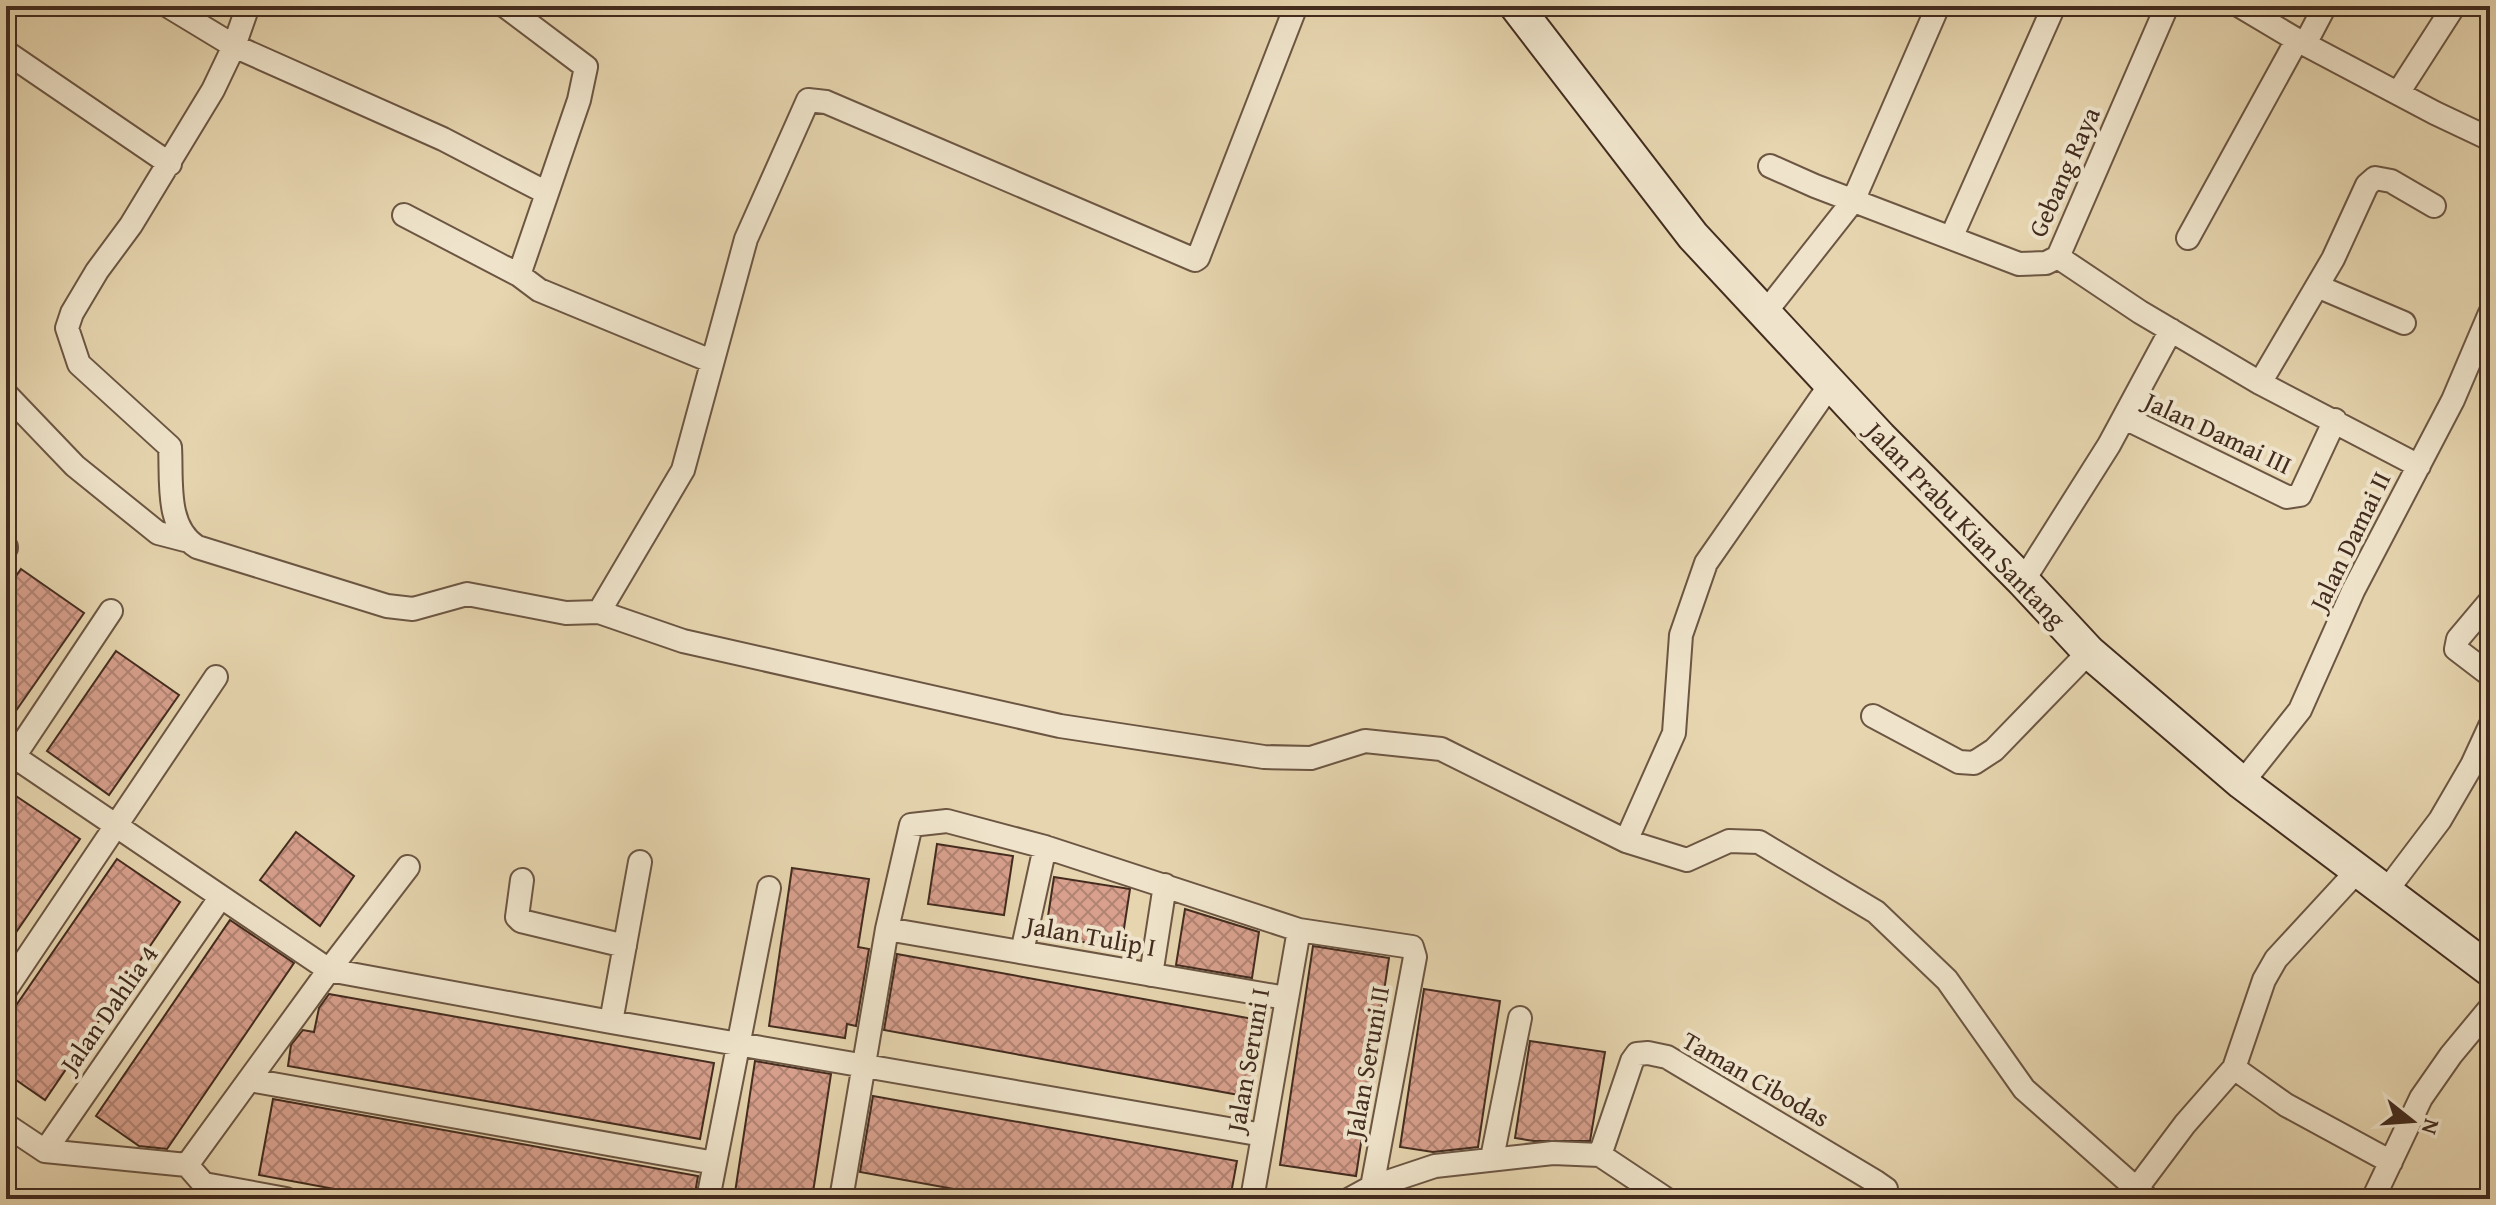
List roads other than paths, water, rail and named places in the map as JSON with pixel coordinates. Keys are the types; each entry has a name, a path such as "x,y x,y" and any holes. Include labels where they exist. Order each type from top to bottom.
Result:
{"main road":[{"name":"Jalan Prabu Kian Santang","path":"1516,6 1693,236 1830,385 2089,652 2242,783 2490,970"}],"street":[{"path":"168,6 234,46 443,139 545,192"},
{"path":"185,540 175,521 170,447 79,364 67,328 72,313 97,271 131,225 213,90 234,46 248,6"},
{"path":"505,6 586,67 579,100 519,275"},
{"path":"599,612 683,470 746,239 808,100 826,102 1195,260 1296,6"},
{"path":"1764,314 1853,201 1938,6"},
{"path":"1951,238 2054,6"},
{"name":"Gebang Raya","path":"1770,166 2019,264 2046,263 2058,257 2167,6"},
{"path":"2188,238 2325,6"},
{"path":"2398,93 2454,6"},
{"path":"2252,9 2301,42 2490,139"},
{"path":"6,52 170,164"},
{"path":"2260,383 2333,259 2367,185 2375,178 2391,181 2434,206"},
{"path":"404,215 519,275 539,290 711,361"},
{"path":"2058,257 2260,383 2419,466"},
{"path":"2317,286 2404,323"},
{"name":"Jalan Damai II","path":"2242,783 2300,710 2353,591 2453,400 2490,313"},
{"path":"2125,418 2171,330"},
{"path":"1626,841 1674,733 1681,635 1706,563 1830,385"},
{"path":"6,394 87,476 158,533 387,606 413,609 467,594 566,613 599,612 683,641 1060,726 1264,757 1311,758 1365,741 1441,749 1626,841 1687,860 1729,841 1759,842 1876,912 1947,980 2024,1089 2143,1194 2185,1124 2234,1068 2264,980 2276,959 2359,869"},
{"name":"Jalan Damai III","path":"2023,581 2125,418 2294,498 2300,495 2335,420"},
{"path":"2490,601 2458,639 2456,649 2490,675"},
{"path":"111,611 9,758 116,826 329,970 1263,1135"},
{"path":"1873,716 1959,762 1974,763 1994,750 2089,652"},
{"path":"6,989 216,677"},
{"path":"2387,890 2440,820 2472,765 2490,726"},
{"path":"841,1199 887,929 911,825 947,821 1045,847 1299,930"},
{"path":"1022,952 1045,847"},
{"path":"611,1022 640,862"},
{"path":"187,1165 408,867"},
{"path":"522,880 517,917 521,921 625,946"},
{"path":"1151,975 1165,885"},
{"path":"708,1199 769,888"},
{"name":"Jalan Dahlia 4","path":"45,1151 220,898"},
{"name":"Jalan Tulip I","path":"887,929 1286,998"},
{"name":"Jalan Seruni II","path":"1299,930 1412,947 1415,957 1372,1187"},
{"name":"Jalan Seruni I","path":"1252,1199 1299,930"},
{"path":"2373,1199 2421,1098 2490,1008"},
{"path":"1492,1158 1520,1018"},
{"name":"Taman Cibodas","path":"1600,1155 1632,1061 1637,1054 1648,1053 1667,1057 1876,1182 1886,1189 1887,1199"},
{"path":"2234,1068 2286,1105 2391,1162"},
{"path":"250,1080 715,1163"},
{"path":"6,1125 45,1151 187,1165 211,1192 286,1199"},
{"path":"1350,1199 1372,1187 1435,1166 1553,1153 1600,1155 1666,1199"}]}
